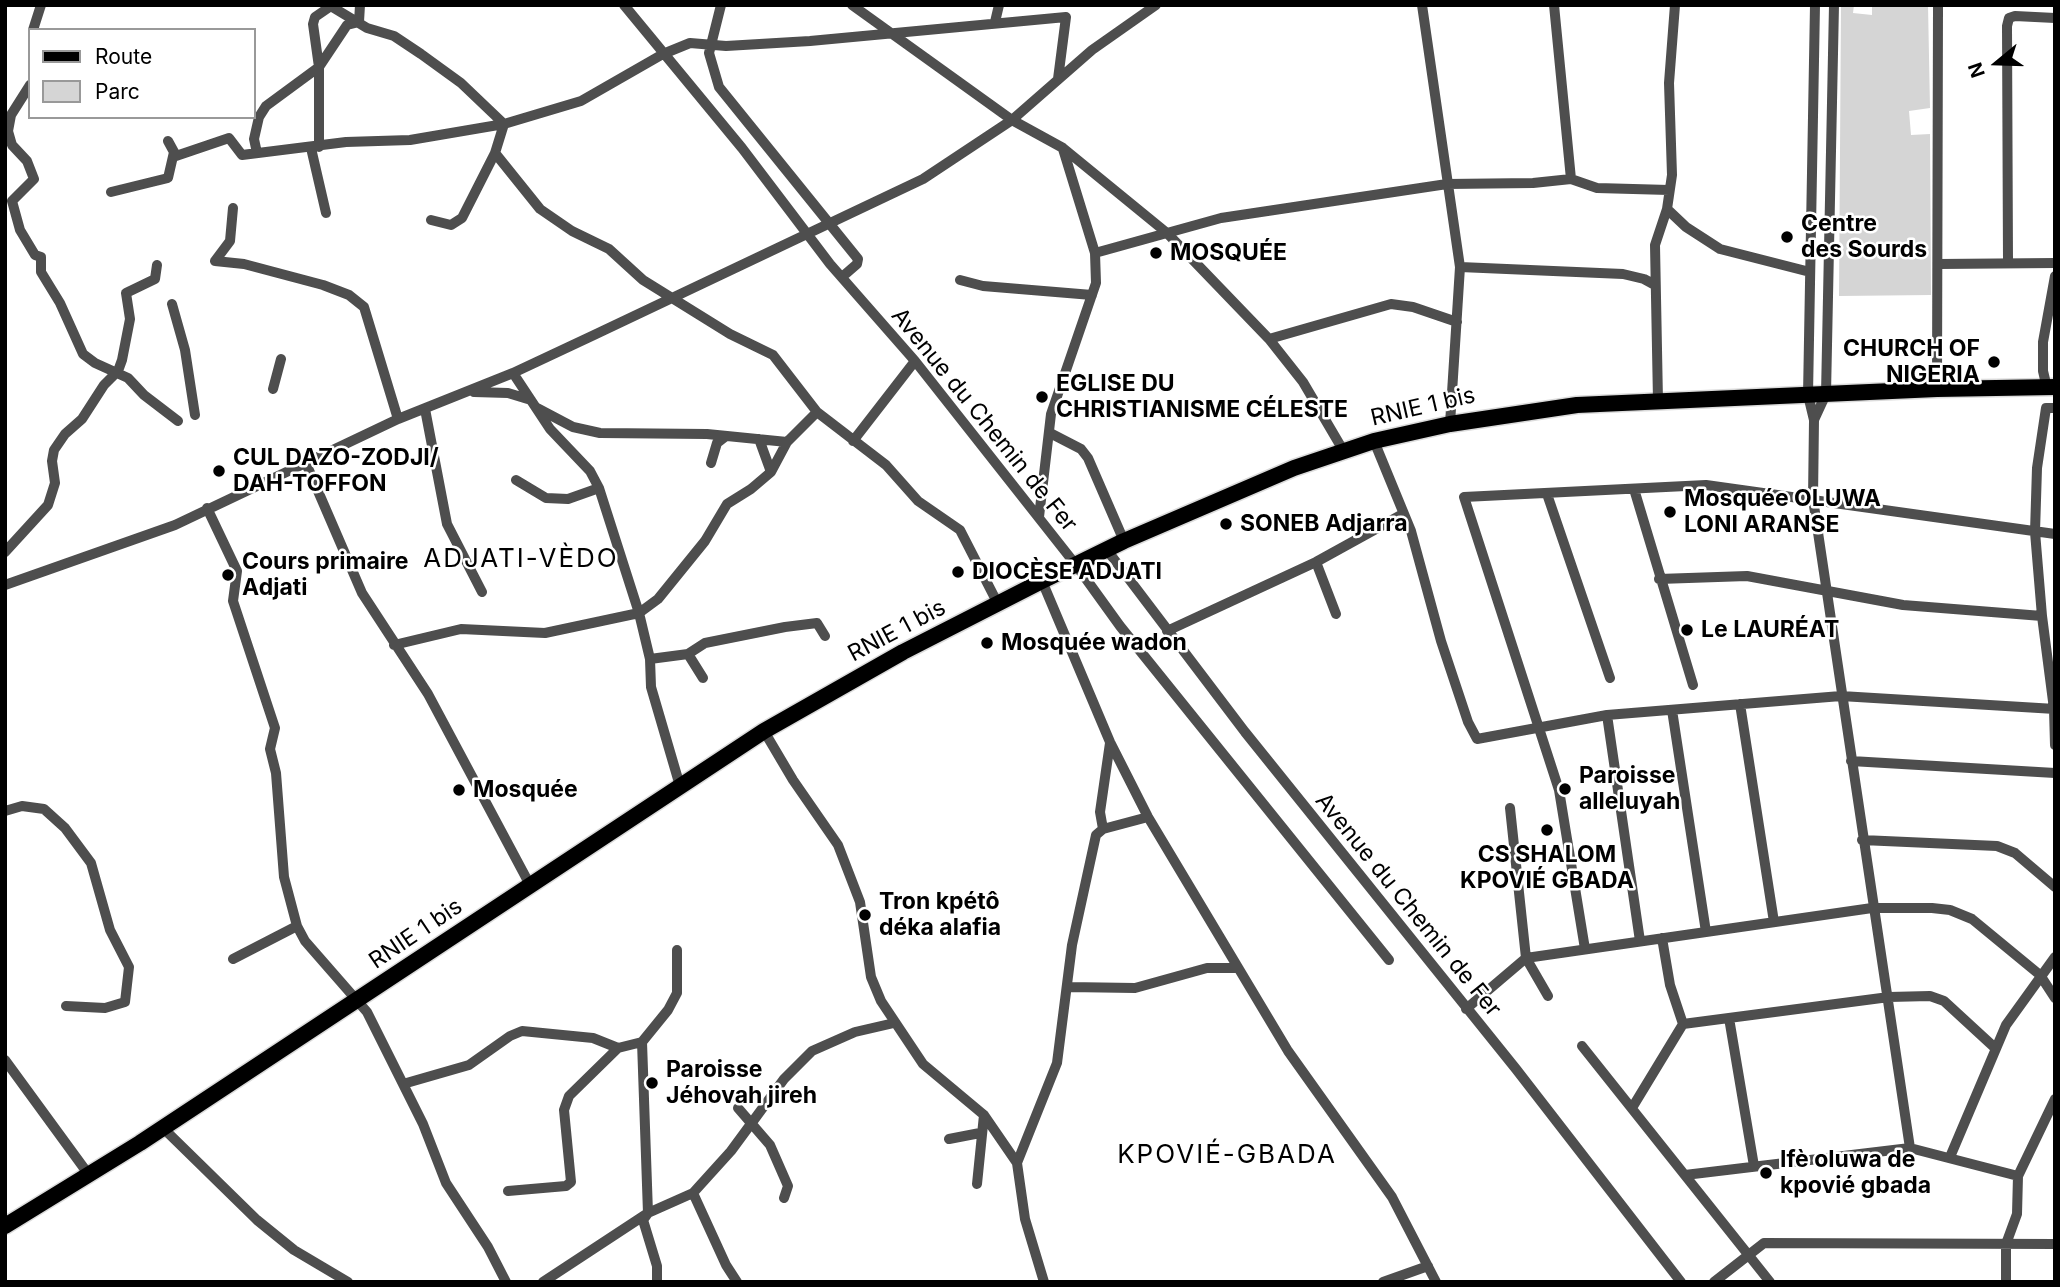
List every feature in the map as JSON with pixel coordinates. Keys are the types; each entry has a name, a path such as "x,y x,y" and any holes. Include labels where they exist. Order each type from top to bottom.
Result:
{"main road":[{"name":"RNIE 1 bis","path":"5,1226 163,1128 764,731 903,652 1042,581 1124,541 1294,468 1374,441 1535,409 1808,394 2051,388"}],"street":[{"path":"34,28 41,5"},
{"path":"359,22 360,5"},
{"name":"Avenue du Chemin de Fer","path":"624,5 742,148 842,277 915,362 1039,517 1120,626 1388,960"},
{"path":"721,5 710,45 711,66 719,88 828,226 858,259 857,264 842,277"},
{"path":"852,5 1012,120 1063,148 1167,233 1269,339 1303,382 1343,450"},
{"path":"995,22 999,5"},
{"path":"5,585 175,525 398,419 513,373 923,179 1012,120 1092,50 1156,5"},
{"path":"1422,5 1460,267 1450,424"},
{"path":"1554,5 1571,179"},
{"path":"1658,401 1655,245 1667,209 1673,159 1670,83 1675,5"},
{"path":"1937,389 1938,5"},
{"path":"326,213 315,147 318,66 313,24 315,17 330,6 359,22 394,36 421,54 461,83 504,124"},
{"path":"1814,419 1826,394 1834,7 1815,7 1808,394 1814,419 1813,499 1872,908 1889,997 1910,1148"},
{"path":"2008,263 2007,26 2009,18 2015,16 2055,18"},
{"path":"173,157 229,138 242,155 346,142 410,141 504,124 581,101 663,54 690,43 710,45 894,34 1066,17 1058,79"},
{"path":"257,153 254,139 259,117 266,106 318,66 347,25 359,22"},
{"path":"28,88 11,115 8,131 12,145 27,160 34,179 12,201 20,230 35,255 41,257 41,272 60,303 83,354 95,363 118,371 178,421"},
{"path":"431,220 452,225 457,223 495,153 504,124"},
{"path":"111,192 168,178 173,157 168,141"},
{"path":"1039,517 1051,414 1096,283 1095,253 1063,148"},
{"path":"495,153 540,209 572,231 609,249 643,280 730,334 773,355 817,412 886,465 918,501 960,530 998,604"},
{"path":"1095,253 1221,218 1447,184 1533,183 1571,179 1597,188 1669,190"},
{"path":"233,208 230,241 215,261 244,264 323,285 349,295 364,307 398,419"},
{"path":"1667,209 1686,227 1720,249 1810,272"},
{"path":"1939,264 2055,263"},
{"path":"5,552 48,505 55,483 54,450 118,371 130,319 126,293 155,279 157,265"},
{"path":"1460,267 1623,274 1655,285"},
{"path":"2051,388 2043,371 2043,342 2055,276"},
{"path":"960,280 984,286 1092,295"},
{"path":"172,304 185,350 195,415"},
{"path":"1269,339 1391,304 1413,307 1457,322"},
{"path":"273,389 281,359"},
{"path":"853,441 915,362"},
{"path":"513,373 550,429 590,471 599,488 639,613 650,659 651,687 680,786"},
{"path":"461,394 483,390 508,393 534,404 573,427 600,433 726,436 787,442"},
{"path":"2055,408 2046,408 2037,468 2035,533 2054,709 2055,745"},
{"path":"425,409 447,524 482,592"},
{"path":"394,645 461,629 545,633 639,613 658,599 705,541 727,504 771,472 787,442 817,412"},
{"path":"1050,433 1081,449 1088,458 1124,541"},
{"path":"711,463 717,443 726,436"},
{"path":"759,439 771,472"},
{"path":"1374,441 1403,514 1461,702 1477,739 1607,715 1841,696 2054,709"},
{"path":"305,461 362,593 428,694 530,886"},
{"path":"516,480 545,498 568,499 599,488"},
{"path":"1585,949 1559,790 1541,727 1464,497 1706,485 2055,534"},
{"path":"1634,489 1693,685"},
{"path":"1548,494 1610,678"},
{"path":"207,508 237,571 233,601 275,728 270,749 276,773 284,877 297,926 305,942 359,1000 423,1124 446,1183 488,1247 506,1282"},
{"path":"1167,631 1316,562 1403,514"},
{"name":"Avenue du Chemin de Fer","path":"1107,551 1167,631 1681,1282"},
{"path":"1316,562 1336,614"},
{"path":"1659,579 1748,576 1903,605 2042,616"},
{"path":"1042,581 1110,741 1148,817 1288,1051 1392,1197 1436,1282"},
{"path":"650,659 688,654 705,643 785,627 817,623 825,636"},
{"path":"688,654 703,678"},
{"path":"1740,705 1774,922"},
{"path":"1672,710 1706,932"},
{"path":"1607,715 1640,942"},
{"path":"764,731 793,780 838,845 860,902 871,977 894,1023 923,1063 984,1115 1017,1163 1026,1219 1044,1282"},
{"path":"1103,829 1100,812 1110,741"},
{"path":"1851,761 2055,773"},
{"path":"5,811 22,806 44,809 65,828 91,863 110,930 129,967 125,1002 105,1008 66,1006"},
{"path":"1510,808 1526,958 1548,996"},
{"path":"1017,1163 1057,1063 1079,908 1096,835 1103,829 1148,817"},
{"path":"1862,840 1997,846 2015,853 2055,887"},
{"path":"1466,1009 1526,958 1872,908 1932,908 1961,914 1986,928 2040,975 2055,998"},
{"path":"233,959 297,926"},
{"path":"1662,938 1670,985 1684,1024"},
{"path":"508,1191 566,1186 571,1182 564,1110 569,1096 618,1048 642,1042 668,1010 677,993 677,950"},
{"path":"1950,1157 1994,1047 2040,975 2055,957"},
{"path":"1068,987 1135,988 1207,968 1237,968"},
{"path":"1684,1024 1889,997 1936,997 1994,1047"},
{"path":"1729,1018 1754,1166"},
{"path":"543,1282 648,1213 693,1193 732,1151 784,1079 812,1051 855,1032 894,1023"},
{"path":"1632,1108 1684,1024"},
{"path":"403,1084 469,1065 510,1036 522,1031 593,1038 618,1048"},
{"path":"642,1042 648,1213 643,1226 657,1266 657,1282"},
{"path":"1582,1046 1770,1282"},
{"path":"5,1060 89,1175"},
{"path":"2006,1282 2006,1244 2017,1214 2018,1176 2055,1099"},
{"path":"738,1108 770,1145 788,1186 784,1198"},
{"path":"977,1184 980,1133 984,1115"},
{"path":"163,1128 257,1220 294,1250 348,1282"},
{"path":"949,1139 980,1133"},
{"path":"1685,1175 1910,1148 2018,1176"},
{"path":"693,1193 726,1265 737,1282"},
{"path":"1714,1282 1764,1243 2055,1244"},
{"path":"1383,1282 1428,1266"}],"green space":[{"path":"1841,5 1854,5 1853,13 1872,15 1872,5 1928,5 1930,108 1909,111 1911,135 1930,134 1931,295 1839,296"}],"place":[{"name":"Centre des Sourds","path":"1787,237"},
{"name":"MOSQUÉE","path":"1156,253"},
{"name":"CHURCH OF NIGERIA","path":"1994,362"},
{"name":"EGLISE DU CHRISTIANISME CÉLESTE","path":"1042,397"},
{"name":"CUL DAZO-ZODJI/ DAH-TOFFON","path":"219,471"},
{"name":"Mosquée OLUWA LONI ARANSE","path":"1670,512"},
{"name":"SONEB Adjarra","path":"1226,524"},
{"name":"DIOCÈSE ADJATI","path":"958,572"},
{"name":"Cours primaire Adjati","path":"228,575"},
{"name":"Le LAURÉAT","path":"1687,630"},
{"name":"Mosquée wadon","path":"987,643"},
{"name":"Paroisse alleluyah","path":"1565,789"},
{"name":"Mosquée","path":"459,790"},
{"name":"CS SHALOM KPOVIÉ GBADA","path":"1547,830"},
{"name":"Tron kpétô déka alafia","path":"865,915"},
{"name":"Paroisse Jéhovah jireh","path":"652,1083"},
{"name":"Ifè oluwa de kpovié gbada","path":"1766,1173"}],"district":[{"name":"ADJATI-VÈDO","path":"521,559"},
{"name":"KPOVIÉ-GBADA","path":"1227,1155"}]}
